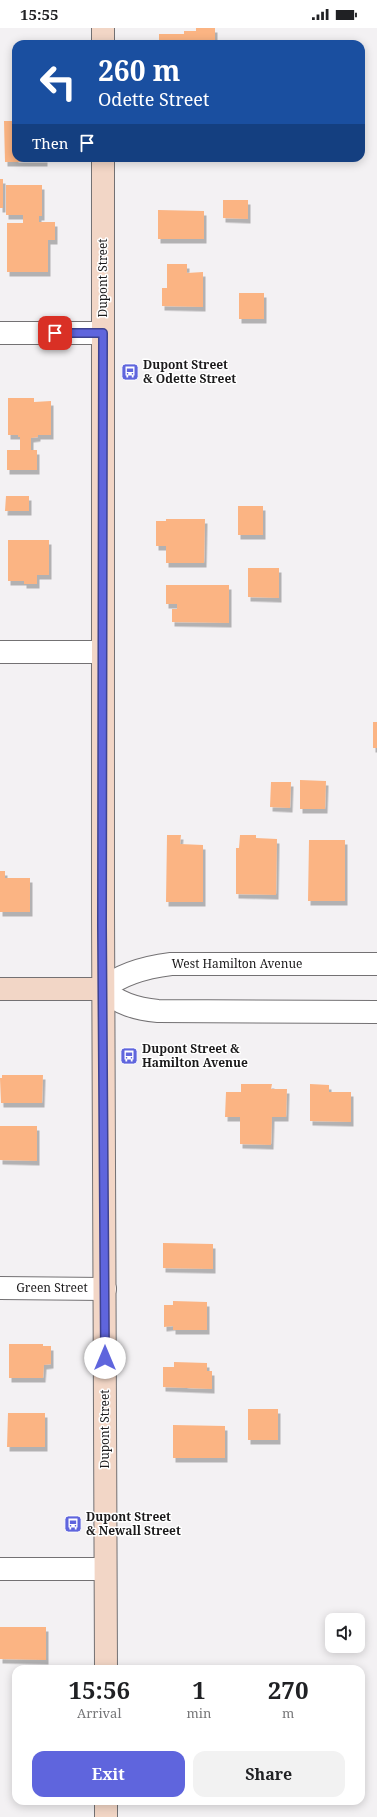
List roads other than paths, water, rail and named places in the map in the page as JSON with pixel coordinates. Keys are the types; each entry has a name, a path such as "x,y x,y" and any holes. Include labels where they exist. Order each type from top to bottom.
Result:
{"street":[{"path":"103,28 103,40"},
{"name":"Dupont Street","path":"103,162 103,989 106,1665"},
{"path":"0,333 103,333"},
{"path":"0,652 103,652"},
{"name":"West Hamilton Avenue","path":"103,989 115,980 131,973 166,965 377,964"},
{"path":"0,989 103,989 113,998 129,1005 158,1011 377,1012"},
{"name":"Green Street","path":"0,1288 105,1289"},
{"path":"0,1569 105,1569"},
{"path":"106,1805 106,1817"}],"place":[{"name":"Dupont Street & Odette Street","path":"130,372"},
{"name":"Dupont Street & Hamilton Avenue","path":"129,1056"},
{"name":"Dupont Street & Newall Street","path":"73,1524"}]}
